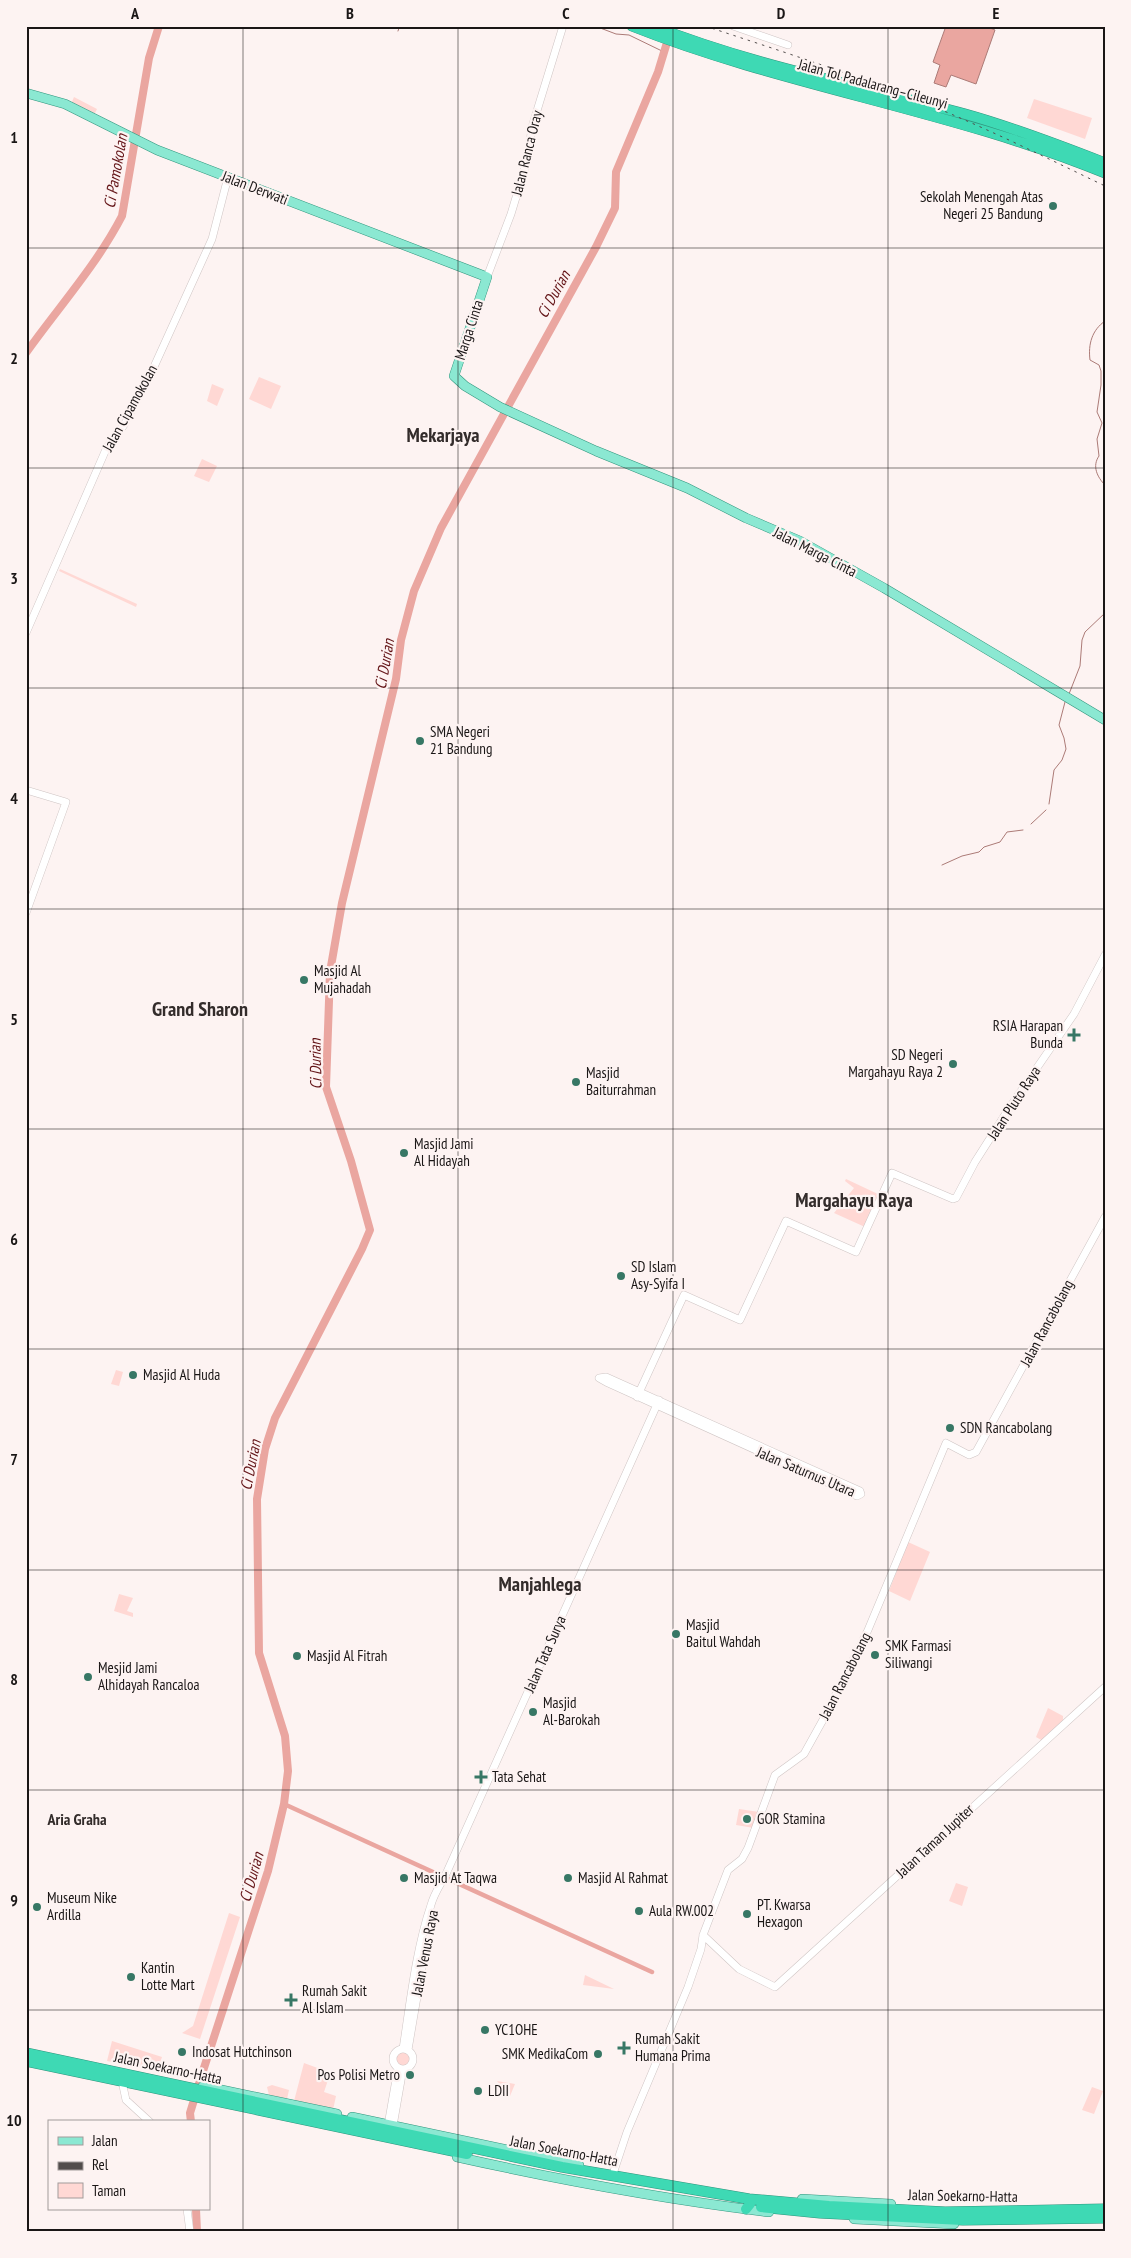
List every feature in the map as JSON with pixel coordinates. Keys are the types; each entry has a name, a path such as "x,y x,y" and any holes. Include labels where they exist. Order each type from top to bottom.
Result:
{"highway":[{"name":"Jalan Tol Padalarang–Cileunyi","path":"632,26 659,31 748,67 996,133 1065,156 1105,173"},
{"name":"Jalan Tol Padalarang–Cileunyi","path":"679,40 966,115 1065,147 1105,163"},
{"name":"Jalan Soekarno-Hatta","path":"26,2053 196,2093 231,2104 544,2170 752,2204 824,2215 954,2220 1105,2219"},
{"path":"46,2057 59,2055"},
{"name":"Jalan Soekarno-Hatta","path":"26,2061 355,2120 462,2146 752,2204 945,2212 1105,2210"},
{"path":"231,2104 242,2111"},
{"path":"450,2138 462,2146"},
{"path":"562,2167 576,2165"},
{"path":"829,2206 844,2202"},
{"path":"1011,2220 1022,2223"}],"main road":[{"name":"Jalan Derwati","path":"26,93 64,104 141,143 487,277"},
{"name":"Marga Cinta","path":"487,277 454,376 465,386 507,410"},
{"name":"Jalan Marga Cinta","path":"507,410 587,447 687,488 746,518 800,541 884,588 1105,720"},
{"path":"26,2048 59,2055"},
{"name":"Jalan Soekarno-Hatta","path":"59,2055 88,2061 196,2093 242,2111 541,2175 680,2200 752,2204"},
{"name":"Jalan Soekarno-Hatta","path":"26,2066 123,2086 196,2093"},
{"name":"Jalan Soekarno-Hatta","path":"355,2120 390,2125 576,2165 722,2191 844,2202 959,2208 1105,2205"},
{"name":"Jalan Soekarno-Hatta","path":"824,2215 939,2224 1105,2219"}],"street":[{"name":"Jalan Ranca Oray","path":"487,277 511,214 525,167 532,127 563,26"},
{"path":"733,26 788,45"},
{"name":"Jalan Cipamokolan","path":"26,633 107,446 124,425 212,239 231,178"},
{"path":"26,790 66,802 26,914"},
{"name":"Jalan Pluto Raya","path":"657,1403 638,1394 684,1295 740,1320 786,1221 856,1252 892,1173 955,1199 958,1196 975,1162 1010,1107 1074,1014 1105,955"},
{"name":"Jalan Rancabolang","path":"614,2171 626,2136 688,1987 701,1950 704,1933 728,1870 742,1859 748,1848 773,1778 804,1754 865,1636 946,1443 969,1455 976,1452 1105,1217"},
{"name":"Jalan Saturnus Utara","path":"657,1403 860,1491 861,1494 857,1496 657,1403"},
{"name":"Jalan Tata Surya","path":"445,1877 657,1403"},
{"name":"Jalan Taman Jupiter","path":"704,1933 743,1970 777,1986 1105,1687"},
{"name":"Jalan Venus Raya","path":"406,2050 434,1905 445,1877"},
{"path":"406,2050 412,2054 413,2060 409,2067 401,2068 394,2063 393,2058 398,2051 406,2050"},
{"path":"390,2125 401,2068"},
{"path":"123,2086 126,2100 148,2120"},
{"path":"187,2210 190,2232"}],"green space":[{"path":"74,97 97,109 94,115 71,104"},
{"path":"1034,99 1092,118 1085,139 1027,118"},
{"path":"259,377 281,386 271,409 249,399"},
{"path":"212,384 224,389 217,406 207,401"},
{"path":"202,459 217,466 209,482 194,476"},
{"path":"60,569 137,604 136,607 59,571"},
{"path":"846,1179 880,1195 865,1227 834,1213 854,1188 845,1181"},
{"path":"116,1370 123,1372 119,1386 111,1384"},
{"path":"908,1542 930,1552 910,1601 889,1591"},
{"path":"119,1594 133,1598 127,1611 133,1613 133,1617 114,1611"},
{"path":"1048,1708 1063,1716 1063,1722 1043,1741 1036,1737"},
{"name":"GOR Stamina","path":"739,1809 759,1812 754,1828 736,1825"},
{"path":"956,1883 968,1887 962,1906 949,1901"},
{"path":"229,1913 240,1917 200,2039 182,2033 193,2026"},
{"path":"585,1975 614,1989 583,1985"},
{"path":"112,2041 162,2057 157,2071 107,2061"},
{"path":"403,2051 409,2053 411,2059 409,2065 403,2067 397,2065 395,2059 397,2053"},
{"path":"304,2063 330,2074 324,2092 336,2096 333,2110 294,2101"},
{"path":"497,2081 515,2084 510,2096"},
{"path":"272,2085 289,2090 287,2099 269,2095 267,2087"},
{"path":"1092,2087 1103,2091 1094,2114 1082,2110"}],"shaded area":[{"path":"946,26 985,26 995,30 976,84 951,75 946,87 934,83 940,65 933,62"}],"waterway":[{"name":"Ci Pamokolan","path":"26,353 101,252 122,216 149,58 159,26"},
{"path":"595,26 616,34 629,35 664,52"},
{"name":"Ci Durian","path":"191,2120 190,2113 202,2074 268,1871 284,1804 288,1771 285,1736 259,1653 257,1499 265,1449 275,1418 370,1230 351,1161 326,1087 330,972 342,903 396,679 401,640 414,591 441,528 596,247 615,208 616,172 658,72 672,26"},
{"path":"1105,321 1094,333 1090,343 1090,360 1099,365 1101,371 1097,412 1102,423 1097,439 1099,456 1096,467 1098,475 1105,485"},
{"path":"1105,593 1105,599"},
{"path":"1069,694 1080,666 1082,640 1085,632 1105,613"},
{"path":"1049,804 1054,770 1062,760 1066,749 1059,725 1065,702"},
{"path":"1031,824 1046,810"},
{"path":"942,865 962,856 979,852 984,847 1000,842 1007,832 1023,830"},
{"path":"284,1804 652,1972"},
{"name":"Ci Durian","path":"196,2210 197,2232"}],"railway":[{"path":"705,26 848,74 932,106 997,134 1105,186"}],"place":[{"name":"Sekolah Menengah Atas Negeri 25 Bandung","path":"1053,206"},
{"name":"SMA Negeri 21 Bandung","path":"420,741"},
{"name":"Masjid Al Mujahadah","path":"304,980"},
{"name":"RSIA Harapan Bunda","path":"1074,1035"},
{"name":"SD Negeri Margahayu Raya 2","path":"953,1064"},
{"name":"Masjid Baiturrahman","path":"576,1082"},
{"name":"Masjid Jami Al Hidayah","path":"404,1153"},
{"name":"SD Islam Asy-Syifa I","path":"621,1276"},
{"name":"Masjid Al Huda","path":"133,1375"},
{"name":"SDN Rancabolang","path":"950,1428"},
{"name":"Masjid Baitul Wahdah","path":"676,1634"},
{"name":"SMK Farmasi Siliwangi","path":"875,1655"},
{"name":"Masjid Al Fitrah","path":"297,1656"},
{"name":"Mesjid Jami Alhidayah Rancaloa","path":"88,1677"},
{"name":"Masjid Al-Barokah","path":"533,1712"},
{"name":"Tata Sehat","path":"481,1777"},
{"name":"GOR Stamina","path":"747,1819"},
{"name":"Masjid At Taqwa","path":"404,1878"},
{"name":"Masjid Al Rahmat","path":"568,1878"},
{"name":"Museum Nike Ardilla","path":"37,1907"},
{"name":"Aula RW.002","path":"639,1911"},
{"name":"PT. Kwarsa Hexagon","path":"747,1914"},
{"name":"Kantin Lotte Mart","path":"131,1977"},
{"name":"Rumah Sakit Al Islam","path":"291,2000"},
{"name":"YC1OHE","path":"485,2030"},
{"name":"Rumah Sakit Humana Prima","path":"624,2048"},
{"name":"Indosat Hutchinson","path":"182,2052"},
{"name":"SMK MedikaCom","path":"598,2054"},
{"name":"Pos Polisi Metro","path":"410,2075"},
{"name":"LDII","path":"478,2091"}],"district":[{"name":"Mekarjaya","path":"443,435"},
{"name":"Grand Sharon","path":"200,1009"},
{"name":"Margahayu Raya","path":"854,1200"},
{"name":"Manjahlega","path":"540,1584"},
{"name":"Aria Graha","path":"77,1819"}]}
